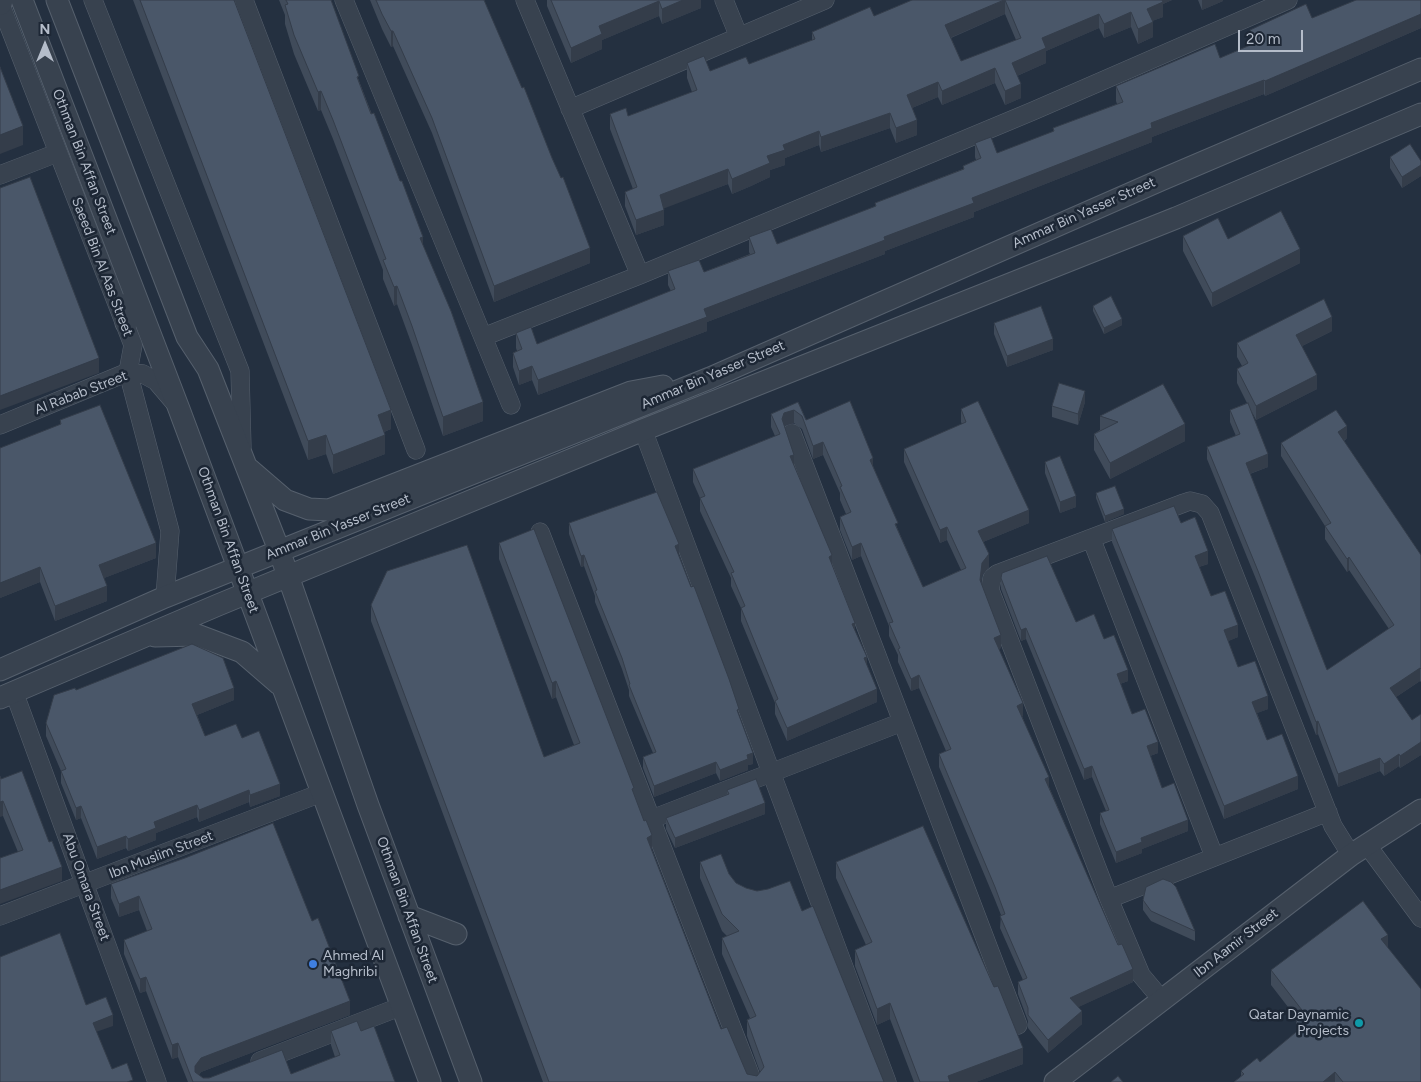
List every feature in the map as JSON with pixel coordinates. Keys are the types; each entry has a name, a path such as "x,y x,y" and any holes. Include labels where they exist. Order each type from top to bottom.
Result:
{"street":[{"path":"0,4 2,0"},
{"name":"Othman Bin Affan Street","path":"22,0 179,409 246,593 430,1082"},
{"name":"Othman Bin Affan Street","path":"56,0 187,337 208,369 244,460 288,576 409,916 471,1082"},
{"name":"Othman Bin Affan Street","path":"93,0 240,371 244,460"},
{"path":"244,0 416,450"},
{"path":"344,0 511,405"},
{"path":"525,0 640,275"},
{"path":"724,0 739,37"},
{"path":"570,109 825,0"},
{"path":"483,337 640,275 1033,111 1288,0"},
{"name":"Saeed Bin Al Aas Street","path":"0,4 57,154 126,323 133,353 128,372 170,531 165,597"},
{"name":"Ammar Bin Yasser Street","path":"2,665 278,550 710,378 1421,69"},
{"name":"Ammar Bin Yasser Street","path":"7,695 246,593 643,430 1176,218 1421,114"},
{"path":"0,175 57,154"},
{"path":"126,323 134,295"},
{"name":"Al Rabab Street","path":"0,425 128,372 143,374 156,381 179,409"},
{"path":"244,460 285,500 309,509 329,510 631,392 710,378"},
{"path":"643,430 887,1082"},
{"path":"792,433 1018,1025"},
{"path":"1162,1000 1141,975 1109,899 990,590 990,584 997,574 1190,501 1202,504 1207,508 1333,826 1359,850 1421,918"},
{"path":"540,532 753,1082"},
{"path":"1091,538 1214,856"},
{"path":"142,636 197,635 242,652 282,686"},
{"name":"Abu Omara Street","path":"7,695 84,885 157,1082"},
{"path":"652,820 902,722"},
{"name":"Ibn Muslim Street","path":"0,916 322,793"},
{"name":"Ibn Aamir Street","path":"1055,1082 1359,850 1421,810"},
{"path":"1109,899 1328,812"},
{"path":"409,916 456,934"},
{"path":"241,1068 402,1006"}],"building":[{"path":"140,0 234,0 391,410 378,415 385,435 333,455 326,435 308,441"},
{"path":"286,0 331,0 359,76 357,77 371,114 374,113 400,181 402,181 423,237 420,238 451,311 483,402 443,417 412,326 397,286 394,287 383,260 386,259 333,120 321,91 318,92 294,35 285,5 288,4"},
{"path":"376,0 484,0 522,88 524,87 552,158 561,178 563,177 590,248 494,286 432,118 393,31 391,31"},
{"path":"551,0 683,0 662,9 659,1 599,26 602,34 571,48"},
{"path":"912,0 1004,0 945,25 961,61 1021,38 1005,0 1162,0 1163,2 1147,9 1153,22 1138,29 1131,12 1104,24 1099,14 1042,38 1046,48 1012,63 1021,84 1005,91 995,68 942,91 938,82 907,95 917,120 896,128 890,113 821,137 819,131 783,145 785,150 767,156 770,163 732,179 728,169 660,195 664,210 636,220 625,192 637,187 610,114 626,108 628,116 697,90 687,63 704,56 710,71 746,57 749,64 815,39 812,32 870,7 874,16"},
{"path":"1356,0 1421,0 1421,14 1265,81 1151,123 1152,128 972,198 974,203 884,237 885,240 704,309 707,317 538,380 532,366 519,371 513,353 522,349 516,333 531,327 537,344 675,289 668,271 699,260 704,272 755,253 749,237 771,229 777,244 876,206 875,203 964,169 963,166 981,158 975,143 991,137 997,153 1054,131 1053,128 1123,102 1116,86 1215,44 1220,58 1255,43 1250,30 1306,4 1312,18"},
{"path":"0,67 23,126 0,135"},
{"path":"1410,144 1421,161 1421,165 1402,177 1390,157"},
{"path":"30,177 99,358 0,396 0,188"},
{"path":"1281,211 1300,249 1212,293 1183,236 1218,218 1228,239"},
{"path":"1111,296 1122,319 1104,328 1093,306"},
{"path":"1324,299 1332,317 1296,335 1317,375 1256,406 1237,369 1248,363 1237,343"},
{"path":"1041,306 1053,339 1007,356 994,323"},
{"path":"1059,383 1085,391 1078,414 1052,406"},
{"path":"1163,384 1185,424 1110,463 1094,434 1118,422 1100,416"},
{"path":"850,401 873,458 870,460 898,523 895,524 923,587 966,568 947,527 940,530 904,449 966,422 961,409 978,401 1029,510 978,531 989,554 982,563 980,580 1001,635 994,638 1023,703 1017,706 1049,777 1045,779 1118,945 1122,944 1133,969 1070,998 1082,1011 1048,1040 1028,1015 1028,1008 1018,982 1027,978 1000,916 1005,914 995,887 939,754 951,749 919,675 911,679 889,623 893,622 861,543 852,547 840,517 851,512 823,442 813,446 802,416 794,410 784,413 782,419 794,455 790,456 832,555 829,557 855,623 852,624 867,657 864,658 877,689 787,728 775,701 778,699 741,608 745,606 731,573 734,572 700,498 705,496 693,469 780,434 771,414 798,402 806,420"},
{"path":"1248,403 1268,454 1246,463 1327,670 1394,625 1349,557 1347,559 1325,526 1331,523 1281,443 1336,410 1347,426 1338,432 1421,555 1421,669 1390,688 1412,720 1421,714 1421,742 1384,764 1380,758 1338,774 1207,447 1240,434 1230,410"},
{"path":"100,405 156,543 99,565 107,586 55,606 40,567 0,583 0,448 61,424 60,420"},
{"path":"1060,456 1076,496 1060,502 1045,462"},
{"path":"1115,486 1124,509 1105,516 1096,493"},
{"path":"657,492 679,544 675,546 691,587 694,586 729,679 739,709 737,710 753,753 747,755 748,759 720,770 716,762 654,786 643,757 656,752 629,685 622,658 595,591 597,590 584,555 581,556 569,523"},
{"path":"1174,506 1181,523 1195,517 1208,551 1195,556 1211,596 1225,591 1238,625 1224,630 1238,667 1255,661 1268,696 1252,702 1267,740 1282,734 1298,776 1224,806 1112,529"},
{"path":"534,529 634,788 632,789 644,821 646,820 652,835 647,838 721,1029 727,1027 747,1074 757,1076 764,1067 747,1020 756,1016 722,938 739,931 722,914 700,862 721,854 729,874 736,883 757,891 790,881 802,911 813,906 884,1082 549,1082 371,605 387,571 467,545 544,757 580,743 556,681 552,683 499,543"},
{"path":"1047,556 1076,622 1094,614 1104,639 1114,635 1128,670 1117,674 1132,714 1145,709 1158,742 1147,746 1162,788 1174,783 1188,820 1141,838 1142,842 1116,852 1100,813 1109,810 1092,766 1084,769 1026,628 1021,630 1001,578 1002,573"},
{"path":"192,644 223,658 234,688 192,704 205,736 236,724 242,738 259,731 280,784 250,795 249,790 199,810 197,805 154,822 156,828 128,839 126,836 97,847 81,806 76,808 61,771 66,769 46,723 54,695 75,688 76,690"},
{"path":"22,771 49,842 52,841 62,867 0,890 0,858 23,850 3,801 0,802 0,776 1,779"},
{"path":"756,779 765,803 675,838 666,818 729,794 727,790"},
{"path":"273,823 312,921 318,918 350,1001 201,1058 195,1066 195,1072 203,1078 209,1078 282,1050 291,1074 340,1055 331,1031 357,1021 361,1031 374,1026 395,1082 193,1082 178,1043 172,1045 146,977 140,979 124,940 152,929 139,896 119,904 111,884 185,858"},
{"path":"923,826 994,987 998,986 1023,1048 948,1076 950,1082 920,1082 890,1003 877,1009 855,950 872,942 836,862"},
{"path":"1163,879 1171,882 1176,887 1195,931 1151,911 1143,900 1146,887"},
{"path":"1363,901 1388,935 1381,939 1421,989 1421,1082 1343,1082 1335,1072 1323,1082 1234,1082 1244,1074 1241,1071 1257,1058 1260,1062 1301,1028 1296,1021 1305,1014 1271,970"},
{"path":"60,933 86,1005 106,997 113,1015 93,1023 112,1069 127,1063 133,1080 127,1082 0,1082 0,957"},
{"path":"1118,1076 1123,1082 1111,1082"}],"place":[{"name":"Ahmed Al Maghribi","path":"313,964"},
{"name":"Qatar Daynamic Projects","path":"1359,1023"}]}
